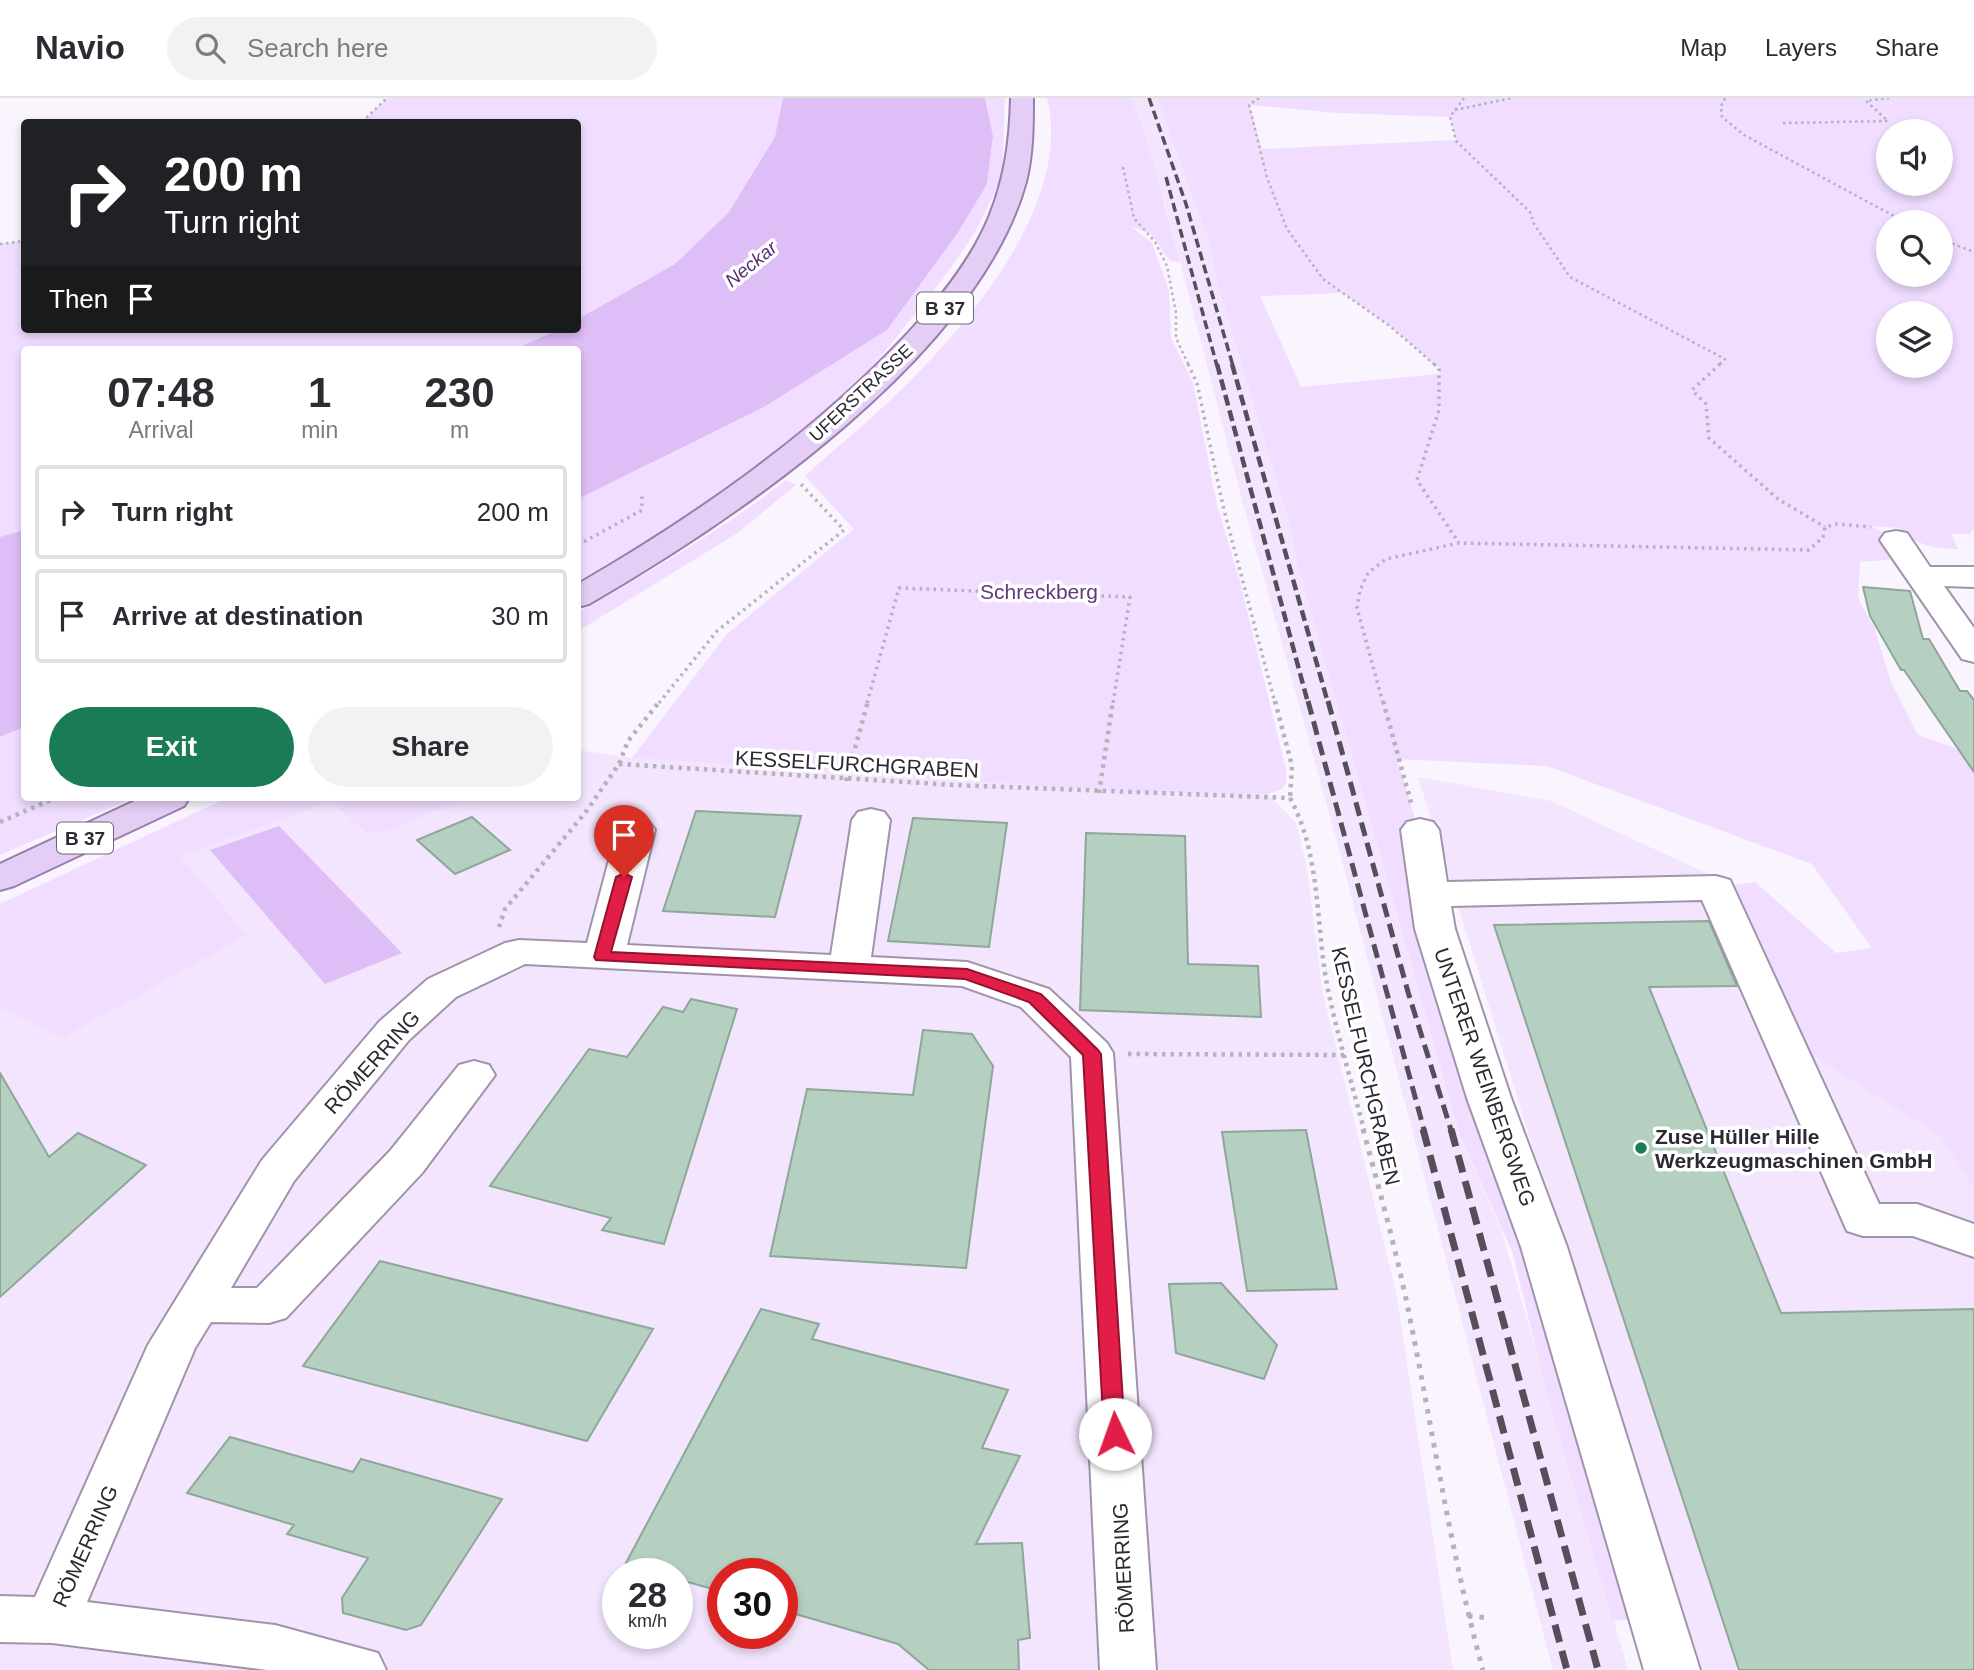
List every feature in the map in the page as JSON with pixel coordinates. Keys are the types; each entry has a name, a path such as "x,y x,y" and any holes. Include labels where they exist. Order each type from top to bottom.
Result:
{"main road":[{"name":"UFERSTRASSE","path":"581,595 715,514 780,467 920,339 972,274 997,231 1017,174 1024,129 1022,98"},
{"name":"B 37","path":"0,878 165,801"}],"street":[{"path":"1896,540 1974,652"},
{"path":"1920,576 1974,577"},
{"path":"849,968 871,820"},
{"path":"602,957 636,830"},
{"name":"UNTERER WEINBERGWEG","path":"1420,831 1435,929 1489,1098 1544,1247 1672,1670"},
{"path":"1430,895 1507,891 1716,888 1863,1220 1917,1220 1974,1241"},
{"name":"RÖMERRING","path":"52,1620 172,1345 278,1171 394,1031 442,988 495,961 519,953 849,968 967,974 1035,998 1092,1054 1128,1670"},
{"path":"197,1304 269,1306 406,1162 474,1075"},
{"path":"0,1619 52,1620 275,1648 358,1670"}],"path":[{"path":"365,119 387,98"},
{"path":"1259,98 1250,105 1267,178 1287,229 1323,279 1391,327 1439,368 1439,410 1417,480 1459,543"},
{"path":"1464,98 1450,117 1456,141 1530,212 1534,224 1570,277 1725,359 1692,390 1706,404 1709,438 1756,484 1799,516 1825,527 1837,524 1869,526 1896,540"},
{"path":"1454,110 1512,98"},
{"path":"1725,98 1721,106 1722,117 1769,153 1815,173 1883,210"},
{"path":"1783,123 1888,121 1866,101 1889,98"},
{"path":"1123,167 1134,218 1155,243 1167,266 1176,313 1177,338 1197,383 1223,506 1292,766 1290,798"},
{"path":"0,244 21,241"},
{"path":"1953,244 1974,252"},
{"path":"495,961 492,948 505,909 584,813 619,764 628,741 717,631 844,530 792,476"},
{"path":"581,543 642,510 642,492"},
{"path":"1420,831 1397,758 1357,608 1368,573 1386,559 1459,543 1809,550 1823,537 1825,527"},
{"path":"846,781 899,588 1130,597 1099,793"},
{"name":"KESSELFURCHGRABEN","path":"619,764 846,781 1099,793 1290,798 1303,822 1313,868 1328,989 1406,1297 1434,1455 1468,1616 1483,1670"},
{"path":"0,822 48,801"},
{"path":"1092,1054 1344,1055"},
{"path":"1468,1616 1490,1618"}],"shaded area":[{"path":"1131,98 1157,98 1212,250 1217,282 1289,522 1299,570 1458,1133 1501,1229 1628,1670 1553,1670 1336,838 1240,492 1165,204"},
{"path":"581,750 632,758 1131,792 1268,794 1296,823 1307,868 1322,989 1397,1297 1453,1670 0,1670 0,915 253,801 581,801"},
{"path":"1418,777 1551,801 1753,895 1779,971 1974,962 1974,1670 1695,1670"}],"green space":[{"path":"387,98 783,98 776,137 729,212 675,264 581,317 581,119 365,119"},
{"path":"985,98 1005,98 1002,177 976,231 945,276 855,385 792,444 688,516 581,579 581,498 764,407 887,330 957,234 987,184 993,136"},
{"name":"Schreckberg","path":"1047,98 1131,98 1145,134 1180,262 1170,261 1150,233 1131,227 1152,243 1169,291 1171,338 1193,383 1217,505 1240,582 1286,769 1286,783 1282,789 1268,794 1131,792 632,758 727,634 854,529 805,476 872,418 943,347 1003,269 1027,227 1043,183 1051,140"},
{"path":"1157,98 1974,98 1974,528 1970,534 1951,534 1958,549 1926,545 1899,528 1871,526 1896,540 1908,558 1860,562 1858,599 1874,627 1891,682 1918,735 1974,755 1974,1189 1941,1136 1782,1036 1716,888 1755,882 1836,953 1872,948 1812,864 1547,766 1397,759 1656,1617 1613,1621 1548,1397 1512,1251 1459,1134 1299,570 1289,522 1217,282 1212,250","holes":["1250,105 1338,113 1450,117 1456,140 1262,149","1343,293 1391,327 1439,368 1439,374 1301,387 1260,296"]},
{"path":"21,241 21,333 551,333 521,346 21,346 21,531 0,537 0,244"},
{"path":"786,480 796,485 736,534 581,629 581,611 710,534"},
{"path":"21,728 21,801 126,801 0,855 0,737"},
{"path":"221,801 331,801 180,856 247,935 62,1038 0,1007 0,904"},
{"path":"331,801 459,801 389,831 365,832"}],"water":[{"name":"Neckar","path":"783,98 985,98 993,136 987,184 957,234 887,330 764,407 581,498 581,346 521,346 551,333 581,333 581,317 675,264 729,212 775,137"},
{"path":"21,531 21,728 0,737 0,537"},
{"path":"279,826 402,953 325,984 210,850"}],"building":[{"path":"1863,587 1910,591 1923,639 1929,639 1960,691 1967,691 1974,700 1974,772 1904,670 1901,670 1870,616"},
{"path":"696,811 801,816 775,917 663,911"},
{"path":"472,817 510,850 455,874 417,840"},
{"path":"913,818 1007,823 989,947 888,941"},
{"path":"1086,833 1185,836 1188,964 1258,966 1261,1017 1080,1010"},
{"name":"Zuse Hüller Hille Werkzeugmaschinen GmbH","path":"1709,921 1737,986 1649,987 1781,1313 1974,1309 1974,1670 1739,1670 1494,925"},
{"path":"691,999 737,1009 664,1244 602,1230 611,1218 490,1186 589,1049 627,1057 663,1007 683,1012"},
{"path":"923,1030 972,1034 993,1066 966,1268 770,1256 807,1089 913,1095"},
{"path":"0,1073 49,1157 78,1133 146,1165 0,1297"},
{"path":"1306,1130 1337,1289 1247,1291 1222,1132"},
{"path":"380,1261 653,1329 587,1441 303,1366"},
{"path":"1221,1283 1277,1345 1264,1379 1176,1353 1169,1284"},
{"path":"761,1309 819,1324 812,1339 1008,1390 982,1448 1020,1456 976,1544 1022,1543 1030,1638 1018,1640 1019,1670 929,1670 898,1644 798,1615 798,1558 707,1558 707,1587 693,1584 693,1558 629,1558"},
{"path":"230,1437 353,1472 361,1459 502,1499 421,1625 406,1630 343,1613 342,1598 368,1558 287,1534 294,1525 187,1493"}],"railway":[{"path":"1149,98 1186,204 1233,366"},
{"path":"1166,177 1217,366"},
{"path":"1217,364 1308,703"},
{"path":"1232,364 1328,703"},
{"path":"1308,701 1424,1130"},
{"path":"1328,701 1408,992 1451,1130"},
{"path":"1423,1129 1567,1670"},
{"path":"1451,1129 1598,1670"}],"place":[{"name":"Zuse Hüller Hille Werkzeugmaschinen GmbH","path":"1641,1148"}],"route":[{"path":"624,877 602,957 967,974 1035,998 1092,1054 1115,1434"}]}
